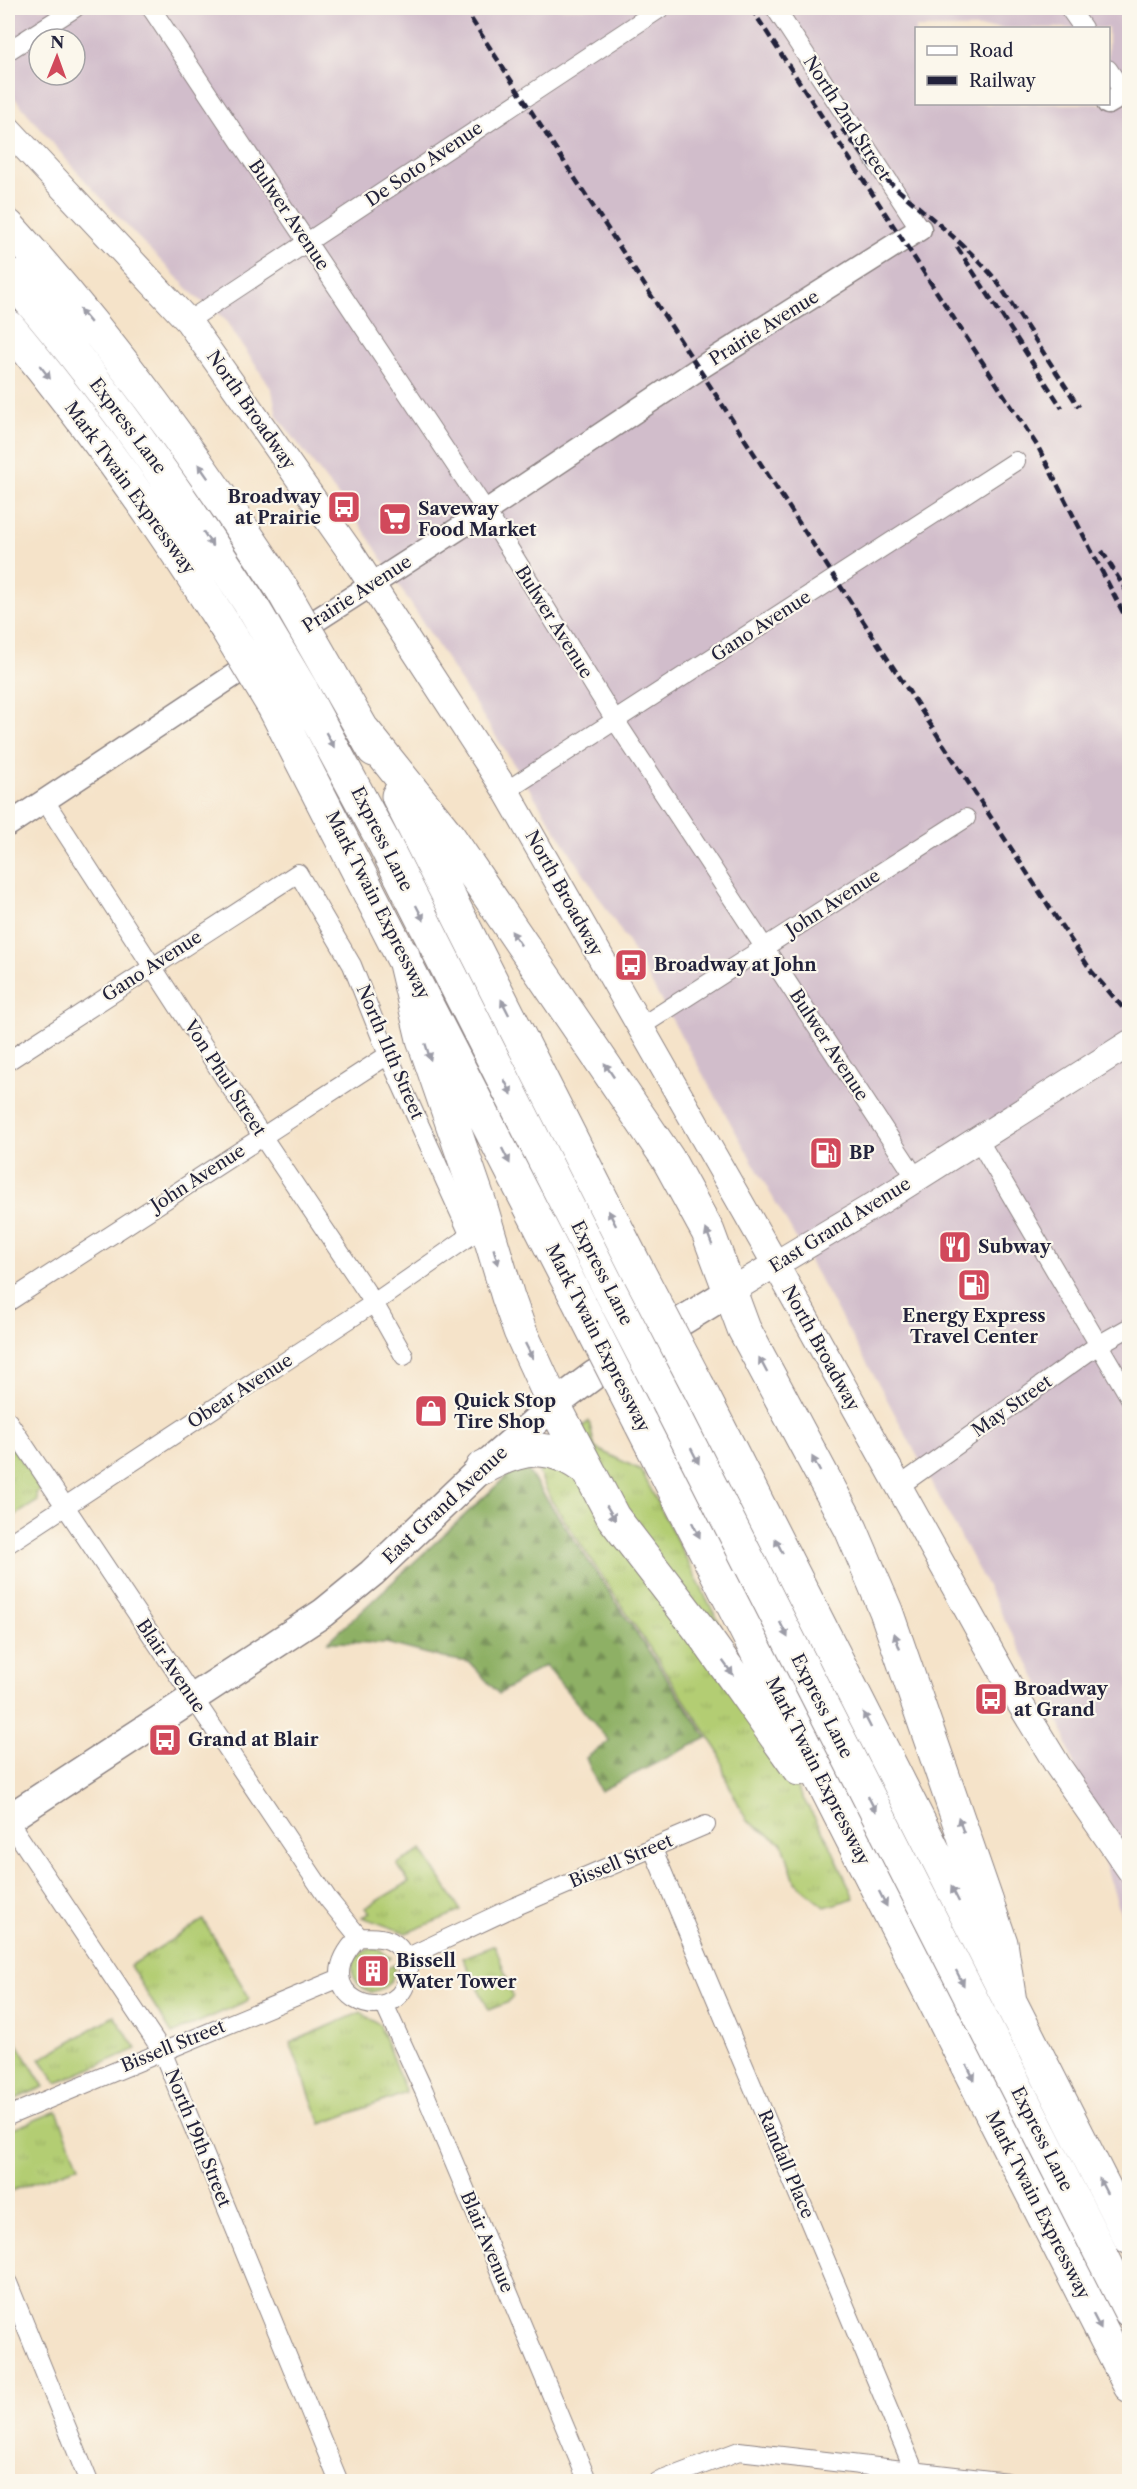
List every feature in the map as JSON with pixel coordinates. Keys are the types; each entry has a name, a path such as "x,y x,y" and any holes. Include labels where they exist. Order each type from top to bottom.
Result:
{"highway":[{"path":"8,226 98,331 170,425 282,589 364,731 1130,2238"},
{"name":"Express Lane","path":"8,275 86,371 182,499 254,608 301,689 384,843 1130,2311"},
{"name":"Mark Twain Expressway","path":"8,327 86,424 179,552 274,707 403,955 1130,2386"},
{"path":"364,731 449,837 668,1159 708,1232 744,1329 851,1529 886,1611 1001,1943 1010,2002"},
{"path":"403,955 423,1039 480,1204 508,1297 520,1331 554,1405 588,1471 627,1537 700,1630 856,1847"},
{"path":"482,1468 520,1451 540,1449 559,1453 574,1460 588,1471"}],"main road":[{"name":"North Broadway","path":"8,129 188,321 372,583 506,791 776,1265 897,1487 1019,1701 1058,1766 1130,1870"},
{"name":"East Grand Avenue","path":"8,1819 349,1594 482,1468 554,1405 594,1375 776,1265 1130,1043"}],"street":[{"path":"8,51 75,8"},
{"name":"Bulwer Avenue","path":"151,8 486,511 615,720 916,1178"},
{"name":"De Soto Avenue","path":"188,321 661,8"},
{"name":"North 2nd Street","path":"775,8 920,229"},
{"path":"1069,8 1082,27"},
{"path":"1110,81 1113,100"},
{"name":"Prairie Avenue","path":"8,825 700,368 920,229"},
{"name":"Gano Avenue","path":"506,791 1016,461"},
{"name":"Von Phul Street","path":"45,801 262,1136 374,1303 404,1356"},
{"name":"John Avenue","path":"640,1027 966,818"},
{"name":"Gano Avenue","path":"8,1060 298,873"},
{"name":"North 11th Street","path":"298,873 352,964 388,1055 471,1236"},
{"name":"John Avenue","path":"8,1302 388,1055"},
{"path":"978,1139 1130,1398"},
{"name":"Obear Avenue","path":"8,1544 374,1303 471,1236"},
{"name":"May Street","path":"897,1487 1098,1345 1130,1327"},
{"name":"Blair Avenue","path":"8,1421 328,1899 358,1937"},
{"name":"North 19th Street","path":"8,1819 162,2051 339,2481"},
{"name":"Bissell Street","path":"406,1958 514,1907 706,1825"},
{"name":"Randall Place","path":"652,1847 916,2476"},
{"path":"379,1936 390,1940 399,1947 406,1958 408,1974 406,1985 400,1993 384,2004 375,2006 357,2001 349,1996 340,1978 339,1967 342,1956 358,1937 379,1936"},
{"name":"Bissell Street","path":"8,2116 340,1978"},
{"name":"Blair Avenue","path":"384,2004 428,2102 588,2481"},
{"path":"8,2283 89,2481"},
{"path":"657,2481 739,2451 916,2476 1007,2481"}],"shaded area":[{"path":"8,8 1129,8 1129,1940 1061,1725 881,1388 629,944 361,526 277,416 272,390 224,318 197,298 70,164 8,90"}],"green space":[{"path":"589,1421 595,1448 641,1470 762,1707 631,1528 582,1427"},
{"path":"8,1441 42,1490 36,1493 38,1501 8,1520"},
{"path":"532,1457 582,1478 786,1770 828,1840 854,1898 825,1907 795,1882 783,1844 747,1821 726,1779 719,1752 551,1500"},
{"path":"522,1462 707,1738 600,1791 586,1758 609,1741 545,1665 499,1694 469,1662 443,1658 386,1643 328,1642"},
{"path":"422,1850 461,1911 406,1933 362,1917 370,1913 365,1908 409,1882 397,1864"},
{"path":"203,1920 249,1997 247,2001 172,2034 130,1966"},
{"path":"495,1945 513,1996 506,2003 489,2010 463,1958"},
{"path":"370,1949 378,1949 391,1958 383,1962 378,1956 363,1962 361,1966 368,1981 384,1975 382,1970 394,1965 389,1983 371,1992 358,1983 353,1970 356,1958"},
{"path":"361,2012 380,2026 406,2093 321,2124 290,2043"},
{"path":"114,2016 137,2049 57,2083 40,2059"},
{"path":"8,2028 44,2087 8,2102"},
{"path":"57,2111 79,2166 8,2192 8,2131"}],"railway":[{"path":"464,8 1092,972 1130,1016"},
{"path":"751,8 1038,447 1130,626"},
{"path":"842,129 882,175 958,241 996,280 1079,407"},
{"path":"957,247 1062,408"},
{"path":"1102,551 1130,597"}],"place":[{"name":"Broadway at Prairie","path":"344,507"},
{"name":"Saveway Food Market","path":"395,519"},
{"name":"Broadway at John","path":"631,965"},
{"name":"BP","path":"826,1153"},
{"name":"Subway","path":"955,1247"},
{"name":"Energy Express Travel Center","path":"974,1285"},
{"name":"Quick Stop Tire Shop","path":"431,1411"},
{"name":"Broadway at Grand","path":"991,1699"},
{"name":"Grand at Blair","path":"165,1740"},
{"name":"Bissell Water Tower","path":"373,1971"}]}
